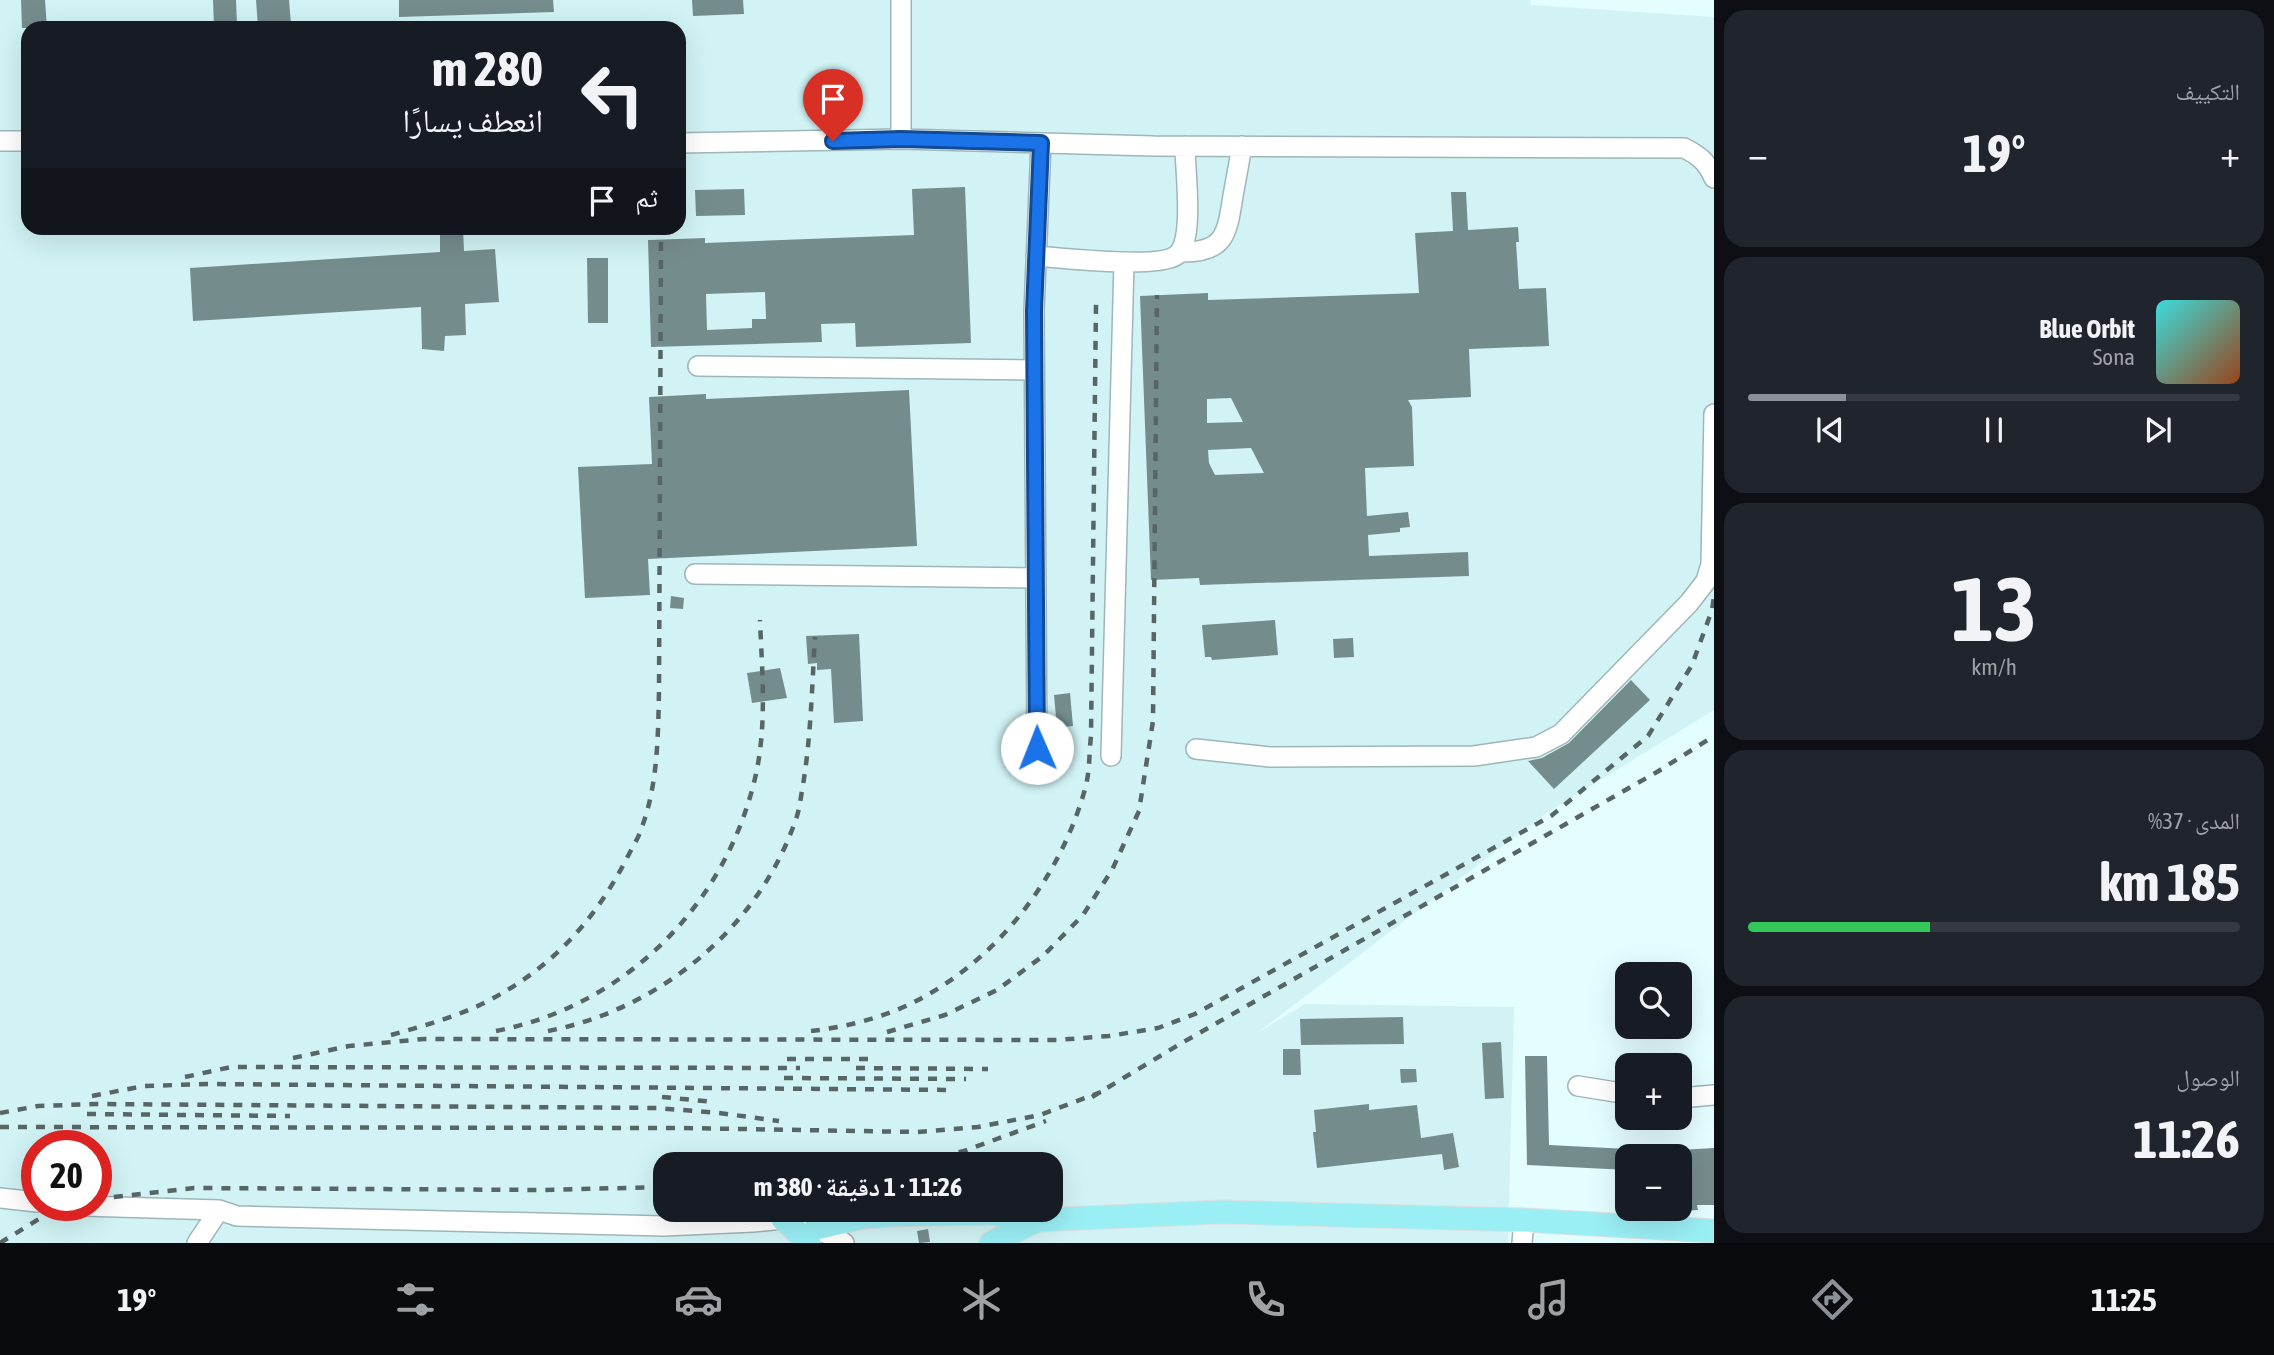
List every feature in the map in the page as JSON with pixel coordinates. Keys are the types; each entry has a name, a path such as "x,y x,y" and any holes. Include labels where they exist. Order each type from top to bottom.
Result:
{"main road":[{"path":"1063,1219 1221,1212 1524,1220 1714,1230"},
{"path":"789,1222 813,1235 849,1222"},
{"path":"991,1243 1034,1222"}],"street":[{"path":"901,0 901,139"},
{"path":"686,143 901,139 1185,146 1684,148 1700,156 1714,178"},
{"path":"0,141 21,141"},
{"path":"1037,748 1034,370 1041,143"},
{"path":"1181,252 1187,232 1185,146"},
{"path":"1036,256 1124,262 1172,258 1181,252 1200,252 1219,242 1228,230 1241,146"},
{"path":"1111,755 1124,262"},
{"path":"698,366 1034,370"},
{"path":"1196,749 1269,757 1474,756 1536,747 1561,734 1689,603 1706,580 1711,564 1714,414"},
{"path":"695,574 1035,578"},
{"path":"1578,1086 1615,1092"},
{"path":"1692,1097 1714,1095"},
{"path":"0,1198 21,1200"},
{"path":"112,1207 219,1210 237,1216 650,1226 753,1222"},
{"path":"197,1243 219,1210"},
{"path":"1522,1243 1524,1220"},
{"path":"813,1235 844,1243"}],"shaded area":[{"path":"0,0 1530,0 1531,5 1714,17 1714,710 1545,814 1257,1033 1305,1004 1514,1007 1508,1243 0,1243"}],"building":[{"path":"21,0 45,0 46,21 22,21"},
{"path":"213,0 236,0 237,21 214,21"},
{"path":"256,0 289,0 291,21 258,21"},
{"path":"399,0 553,0 554,12 399,17"},
{"path":"692,0 743,0 744,14 693,16"},
{"path":"965,187 971,343 856,347 855,323 821,324 822,342 651,347 648,240 705,238 705,243 914,235 912,189","holes":["765,292 766,319 752,319 752,328 707,330 706,294"]},
{"path":"744,189 745,215 696,216 695,190"},
{"path":"1451,192 1466,192 1468,230 1518,227 1519,242 1516,242 1519,289 1546,288 1549,346 1469,349 1471,397 1408,400 1412,407 1414,466 1365,468 1367,516 1408,512 1410,527 1400,528 1400,532 1368,535 1369,556 1468,552 1469,576 1200,585 1199,578 1151,580 1140,296 1208,293 1208,300 1419,293 1415,233 1453,231","holes":["1231,398 1243,422 1207,423 1207,399","1251,448 1264,473 1215,475 1209,463 1208,450"]},
{"path":"440,235 463,235 464,251 495,249 499,302 465,304 466,335 445,336 444,351 422,349 421,307 193,321 190,268 440,252"},
{"path":"587,258 608,258 608,323 588,323"},
{"path":"909,390 917,546 648,559 650,595 585,598 578,467 652,464 649,397 706,394 706,399"},
{"path":"671,596 684,598 683,609 670,608"},
{"path":"1275,620 1278,655 1212,660 1211,657 1205,657 1202,625"},
{"path":"859,634 863,721 834,723 831,669 817,670 817,663 808,664 806,636"},
{"path":"1353,638 1354,657 1334,658 1333,639"},
{"path":"780,668 787,698 752,703 747,673"},
{"path":"1631,680 1650,700 1554,789 1528,761 1542,758 1569,743"},
{"path":"1070,693 1073,726 1057,728 1054,695"},
{"path":"1403,1017 1404,1044 1301,1045 1300,1019"},
{"path":"1501,1042 1504,1098 1485,1099 1482,1043"},
{"path":"1283,1049 1300,1049 1301,1075 1283,1075"},
{"path":"1525,1056 1547,1056 1549,1145 1615,1148 1615,1169 1527,1165"},
{"path":"1400,1069 1416,1069 1417,1082 1401,1083"},
{"path":"1369,1104 1369,1110 1417,1105 1421,1138 1453,1133 1459,1167 1444,1170 1442,1154 1317,1168 1313,1132 1316,1132 1314,1110"},
{"path":"1714,1148 1714,1205 1697,1205 1698,1210 1692,1210 1692,1149"},
{"path":"928,1229 930,1242 919,1243 917,1231"}],"railway":[{"path":"391,1035 451,1017 486,1002 510,989 551,958 586,922 601,901 642,827 654,776 658,725 661,238"},
{"path":"887,1032 945,1015 997,990 1043,956 1083,915 1112,870 1139,811 1153,721 1157,295"},
{"path":"811,1031 866,1020 906,1006 975,962 1000,938 1043,883 1074,821 1087,783 1091,736 1096,304"},
{"path":"293,1058 349,1046 424,1039 1057,1040 1109,1036 1158,1028 1195,1014 1551,816 1648,736 1692,665 1712,610 1714,596"},
{"path":"496,1031 544,1018 588,998 628,973 664,942 696,906 722,865 742,821 756,774 762,736 760,620"},
{"path":"548,1031 590,1020 630,1004 667,982 701,957 732,927 759,893 781,856 799,808 808,748 815,637"},
{"path":"1092,1097 1657,772 1714,736"},
{"path":"787,1059 871,1059"},
{"path":"185,1077 231,1067 800,1068"},
{"path":"856,1068 988,1069"},
{"path":"784,1078 966,1079"},
{"path":"92,1096 144,1086 208,1084 953,1090"},
{"path":"0,1127 683,1128 917,1132 978,1127 1040,1115 1101,1092"},
{"path":"662,1097 714,1102"},
{"path":"0,1113 38,1106 97,1104 657,1108 779,1121"},
{"path":"87,1114 290,1116"},
{"path":"960,1152 1046,1121"},
{"path":"112,1197 194,1188 541,1190 653,1187"},
{"path":"0,1243 36,1221"}],"route":[{"path":"833,141 901,139 1041,143 1034,311 1037,748"}]}
